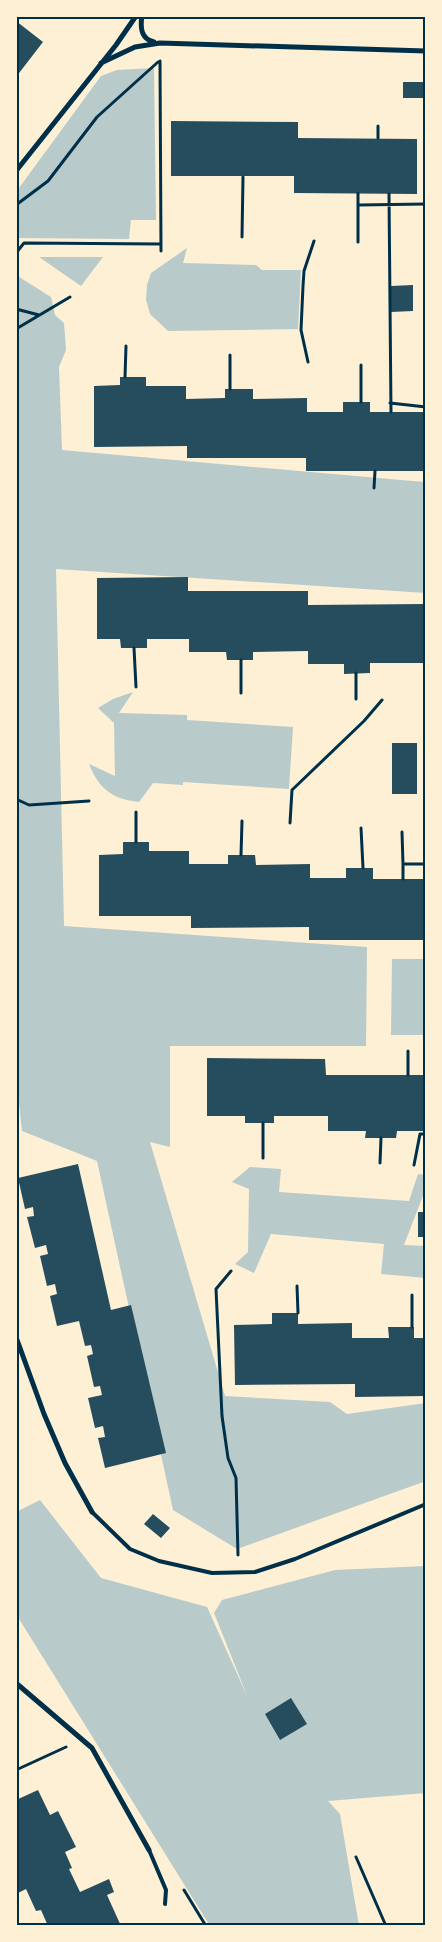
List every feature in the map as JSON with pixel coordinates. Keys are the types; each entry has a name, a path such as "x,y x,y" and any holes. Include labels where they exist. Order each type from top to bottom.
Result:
{"street":[{"path":"16,171 136,16"},
{"path":"142,16 140,24 143,34 148,41 160,43 426,51"},
{"path":"101,63 135,47 160,43"},
{"path":"16,1337 44,1414 65,1463 92,1512"},
{"path":"16,1683 92,1748 149,1850"}],"lane":[{"path":"92,1512 130,1549 159,1560 212,1573 255,1572 295,1559 426,1504"},
{"path":"149,1850 166,1890 165,1904"}],"path":[{"path":"16,205 48,181 96,117 160,60 161,251"},
{"path":"378,126 378,138"},
{"path":"242,237 244,177"},
{"path":"358,193 358,242"},
{"path":"389,194 391,412"},
{"path":"359,205 426,204"},
{"path":"308,362 301,330 304,271 314,241"},
{"path":"16,253 24,243 161,244"},
{"path":"16,329 70,297"},
{"path":"16,308 40,315"},
{"path":"125,376 126,346"},
{"path":"230,355 230,389"},
{"path":"361,365 361,402"},
{"path":"390,403 426,406"},
{"path":"374,488 375,471"},
{"path":"134,648 136,687"},
{"path":"241,660 241,693"},
{"path":"356,674 356,699"},
{"path":"290,824 292,790 364,721 382,700"},
{"path":"16,799 30,805 88,801"},
{"path":"136,812 136,842"},
{"path":"241,855 242,821"},
{"path":"361,828 363,868"},
{"path":"402,832 403,879"},
{"path":"403,864 426,864"},
{"path":"408,1051 408,1075"},
{"path":"263,1123 263,1158"},
{"path":"414,1166 420,1134 426,1134"},
{"path":"380,1163 381,1138"},
{"path":"231,1271 216,1288 222,1416 228,1458 236,1478 238,1564 236,1572"},
{"path":"297,1286 298,1313"},
{"path":"412,1295 412,1327"},
{"path":"16,1770 82,1740"},
{"path":"356,1857 386,1926"}],"shaded area":[{"path":"154,68 156,220 131,220 129,239 16,238 16,192 101,76 117,70"},
{"path":"187,248 183,263 256,265 262,270 301,270 298,329 168,331 150,314 146,300 147,285 151,273"},
{"path":"39,257 103,257 81,286"},
{"path":"16,275 51,297 55,315 64,323 66,350 59,367 62,450 424,482 426,593 56,569 64,926 367,947 366,1046 170,1046 170,1147 150,1142 225,1396 330,1402 347,1414 426,1403 426,1481 237,1549 173,1510 97,1161 22,1131 16,1074"},
{"path":"133,692 119,713 187,715 187,720 293,727 289,789 183,782 183,785 153,783 139,802 114,795 97,780 89,764 115,776 114,723 98,708 113,699"},
{"path":"392,959 426,959 426,1035 391,1035"},
{"path":"250,1167 281,1169 279,1192 409,1201 418,1174 426,1175 426,1188 404,1245 426,1246 426,1278 381,1274 384,1244 271,1234 254,1273 235,1264 248,1252 249,1189 232,1182"},
{"path":"40,1500 101,1578 207,1607 248,1698 214,1613 222,1600 335,1570 426,1566 426,1793 328,1801 340,1814 359,1926 210,1926 16,1614 16,1512"}],"building":[{"path":"205,16 297,16 297,18 205,18"},
{"path":"16,21 43,42 16,77"},
{"path":"403,82 426,82 426,98 403,98"},
{"path":"171,121 298,122 298,138 417,139 417,194 294,193 294,176 171,176"},
{"path":"413,285 413,311 391,312 391,286"},
{"path":"120,377 146,377 146,386 186,386 186,399 225,398 225,389 253,389 253,399 307,398 307,412 343,412 343,402 370,402 370,412 423,412 424,471 306,471 306,458 187,458 187,446 94,447 94,386 120,385"},
{"path":"188,577 188,591 308,591 308,605 426,604 426,663 370,663 370,673 344,674 344,664 308,664 308,651 253,652 253,660 227,660 226,652 189,652 189,639 147,639 147,648 121,648 120,639 97,639 97,578"},
{"path":"392,743 417,743 417,794 392,794"},
{"path":"123,842 149,842 149,851 189,851 189,864 228,864 228,855 255,855 256,865 310,864 310,878 346,878 346,868 373,868 373,879 426,879 426,940 309,940 309,927 191,928 191,916 99,916 99,855 123,854"},
{"path":"207,1058 325,1059 326,1075 426,1075 426,1131 397,1131 396,1138 365,1138 366,1131 328,1131 328,1116 274,1116 274,1123 245,1123 245,1116 207,1116"},
{"path":"78,1164 111,1310 131,1305 166,1453 105,1468 98,1438 105,1437 103,1426 95,1428 88,1398 102,1395 100,1386 94,1387 87,1356 93,1354 91,1345 85,1346 79,1321 57,1326 50,1296 57,1294 55,1284 47,1286 40,1256 48,1254 46,1245 35,1248 27,1217 34,1216 33,1207 25,1209 18,1178"},
{"path":"418,1212 426,1212 426,1237 418,1237"},
{"path":"272,1313 298,1313 298,1324 352,1323 352,1338 389,1338 388,1327 414,1327 414,1338 426,1338 426,1396 355,1397 355,1384 235,1385 234,1325 272,1324"},
{"path":"153,1514 170,1528 161,1538 144,1524"},
{"path":"291,1698 307,1724 280,1740 265,1714"},
{"path":"38,1790 50,1815 58,1811 76,1847 65,1852 72,1868 69,1869 80,1892 109,1879 114,1892 107,1895 121,1926 48,1926 41,1910 36,1911 26,1889 16,1894 16,1800"}]}
